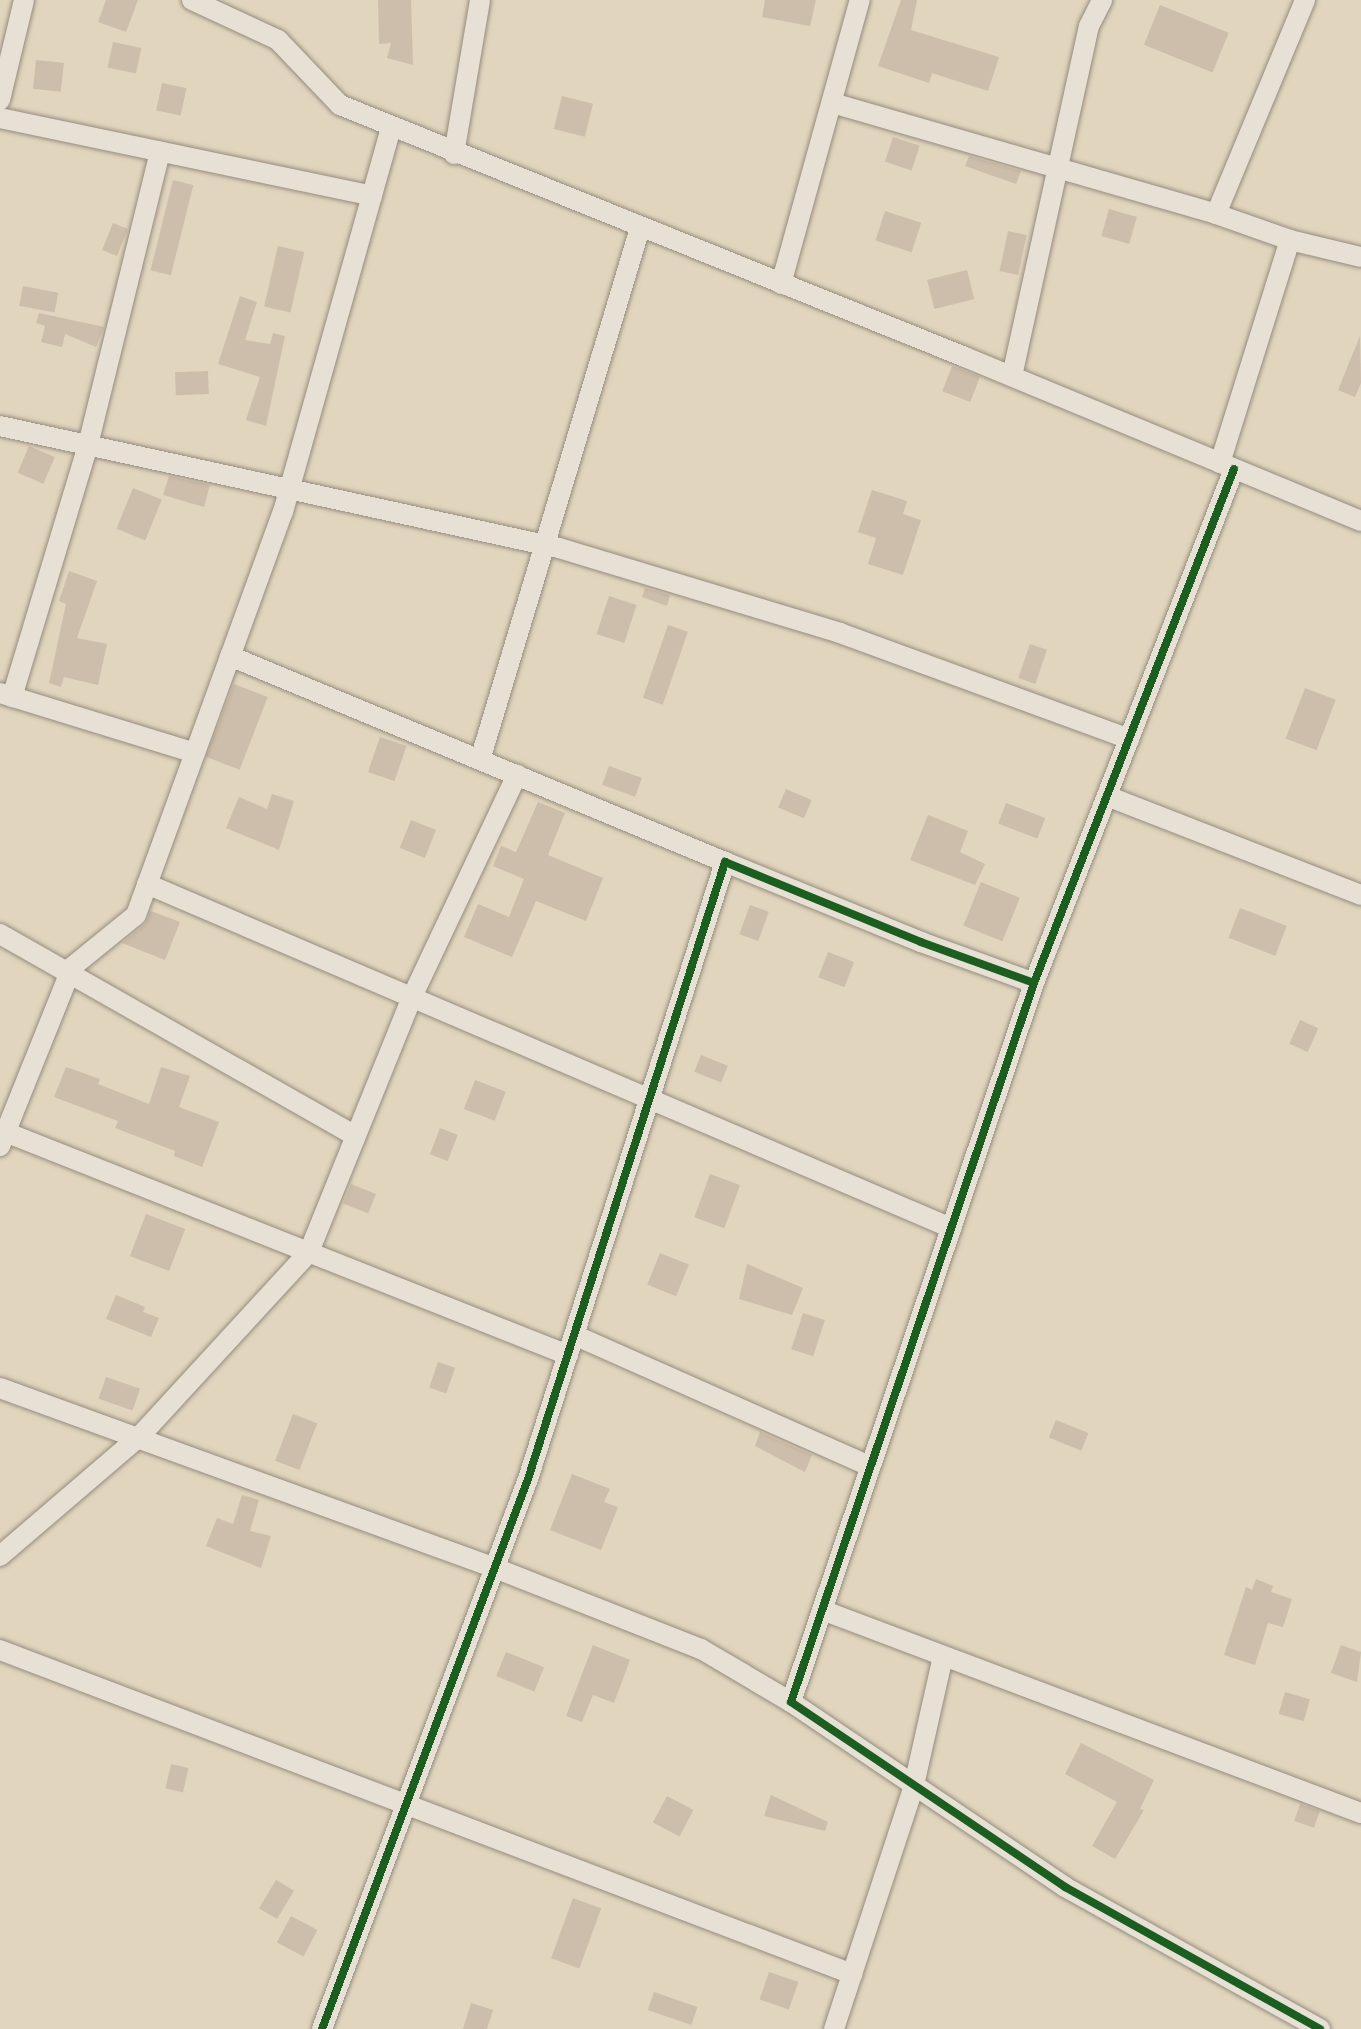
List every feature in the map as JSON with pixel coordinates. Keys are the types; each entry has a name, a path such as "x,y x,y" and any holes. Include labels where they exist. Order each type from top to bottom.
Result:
{"street":[{"path":"0,100 24,0"},
{"path":"192,0 278,40 340,105 454,154 1012,376 1361,521"},
{"path":"454,154 480,0"},
{"path":"781,284 860,0"},
{"path":"1012,376 1089,26 1102,0"},
{"path":"1216,214 1305,0"},
{"path":"832,103 1216,214 1290,240 1361,257"},
{"path":"0,118 372,196"},
{"path":"391,127 289,490 136,915 72,967 2,1136 309,1252 571,1345 870,1466"},
{"path":"160,152 88,445 6,695 195,753"},
{"path":"480,760 640,228"},
{"path":"791,1702 1034,983 1129,739 1227,466 1290,240"},
{"path":"0,426 545,545 840,633 1129,739"},
{"path":"230,656 921,942 1034,983"},
{"path":"0,1556 139,1437 309,1252 412,997 517,775"},
{"path":"1107,796 1361,895"},
{"path":"322,2029 528,1479 725,862"},
{"path":"147,884 951,1228"},
{"path":"0,934 356,1136"},
{"path":"0,1388 495,1568 701,1649 791,1702 1065,1887 1320,2029"},
{"path":"822,1610 1361,1813"},
{"path":"0,1650 852,1974"},
{"path":"834,2029 914,1785 943,1656"}],"building":[{"path":"106,0 138,0 126,32 98,22"},
{"path":"378,0 411,0 413,65 387,58 391,43 379,44"},
{"path":"765,0 816,0 810,26 762,17"},
{"path":"901,0 917,0 911,30 999,57 988,91 932,73 929,83 878,66"},
{"path":"1160,5 1229,33 1213,73 1144,45"},
{"path":"113,42 141,48 136,73 108,67"},
{"path":"36,60 64,63 61,92 33,89"},
{"path":"162,83 186,88 181,116 156,110"},
{"path":"562,96 593,104 585,137 554,129"},
{"path":"893,137 920,146 912,170 885,162"},
{"path":"969,156 1021,171 1016,184 965,166"},
{"path":"173,180 193,185 171,275 151,270"},
{"path":"1109,209 1137,217 1129,244 1101,236"},
{"path":"885,211 921,223 912,252 875,240"},
{"path":"113,223 128,229 117,256 102,250"},
{"path":"1008,231 1027,235 1018,275 999,271"},
{"path":"278,246 304,252 290,312 264,306"},
{"path":"967,270 974,299 934,309 927,280"},
{"path":"23,286 58,293 55,313 19,306"},
{"path":"240,296 257,302 245,340 270,344 273,333 285,336 266,426 246,420 260,377 218,364"},
{"path":"39,313 104,327 96,347 65,334 62,347 41,342 45,326 36,323"},
{"path":"1360,336 1361,383 1355,397 1338,390"},
{"path":"952,366 980,377 970,402 942,391"},
{"path":"208,371 209,394 176,395 175,372"},
{"path":"29,446 55,457 43,484 18,473"},
{"path":"169,476 210,485 204,507 163,495"},
{"path":"133,488 162,500 145,540 117,529"},
{"path":"872,490 907,501 903,514 921,520 903,575 868,564 876,538 858,532"},
{"path":"69,571 97,581 77,638 107,644 98,685 64,677 61,687 49,683 66,604 59,601"},
{"path":"645,588 670,595 667,606 642,597"},
{"path":"609,596 637,605 624,643 597,634"},
{"path":"668,625 688,632 663,705 643,698"},
{"path":"1030,644 1047,650 1035,684 1018,678"},
{"path":"234,684 268,697 240,770 206,757"},
{"path":"1305,688 1336,700 1316,750 1286,738"},
{"path":"380,737 406,746 394,781 368,772"},
{"path":"609,766 642,778 635,797 602,785"},
{"path":"786,789 812,800 804,818 778,807"},
{"path":"272,794 294,801 279,850 226,828 239,797 267,809"},
{"path":"538,802 565,813 548,855 603,878 586,921 536,901 512,957 464,937 478,904 509,917 524,879 493,866 501,846 516,852"},
{"path":"1006,803 1045,818 1037,839 998,824"},
{"path":"928,815 968,831 960,852 985,864 975,885 910,860"},
{"path":"411,820 436,830 425,858 400,848"},
{"path":"981,882 1020,898 1002,941 963,926"},
{"path":"750,905 769,912 758,941 739,934"},
{"path":"1240,908 1287,926 1275,956 1229,938"},
{"path":"151,911 180,922 165,960 122,943 145,924"},
{"path":"828,952 854,962 844,987 818,977"},
{"path":"1300,1020 1318,1028 1308,1052 1289,1044"},
{"path":"701,1055 728,1066 721,1083 694,1072"},
{"path":"66,1067 100,1079 98,1084 149,1104 161,1067 190,1076 179,1107 219,1122 202,1167 174,1156 175,1151 115,1128 118,1121 54,1097"},
{"path":"475,1080 506,1092 495,1121 464,1109"},
{"path":"440,1128 458,1135 448,1161 430,1154"},
{"path":"710,1174 740,1185 724,1228 694,1217"},
{"path":"351,1184 376,1194 368,1214 343,1203"},
{"path":"146,1214 185,1229 169,1271 130,1256"},
{"path":"660,1253 689,1265 676,1296 647,1285"},
{"path":"747,1264 803,1288 792,1315 739,1299"},
{"path":"116,1295 145,1307 143,1312 159,1318 151,1337 106,1319"},
{"path":"803,1313 825,1320 813,1356 791,1349"},
{"path":"438,1362 455,1368 446,1393 429,1388"},
{"path":"106,1377 140,1389 133,1410 99,1399"},
{"path":"293,1414 317,1423 299,1470 275,1461"},
{"path":"1056,1420 1088,1433 1081,1451 1049,1438"},
{"path":"760,1432 812,1455 805,1472 755,1446"},
{"path":"572,1474 610,1489 604,1502 618,1507 601,1550 550,1530"},
{"path":"242,1495 259,1500 250,1531 271,1536 261,1568 206,1546 217,1518 233,1524"},
{"path":"1256,1579 1273,1586 1271,1592 1292,1599 1283,1627 1268,1623 1255,1665 1224,1655 1246,1587 1252,1590"},
{"path":"593,1645 630,1660 614,1703 593,1695 582,1722 566,1716"},
{"path":"1341,1645 1361,1652 1357,1682 1331,1673"},
{"path":"506,1652 544,1667 534,1691 496,1676"},
{"path":"1285,1692 1310,1699 1304,1721 1279,1714"},
{"path":"1081,1743 1154,1780 1140,1809 1144,1810 1115,1859 1092,1846 1117,1802 1065,1774"},
{"path":"171,1764 189,1768 183,1792 165,1788"},
{"path":"771,1795 828,1822 825,1831 764,1816"},
{"path":"667,1796 693,1810 679,1837 653,1822"},
{"path":"1300,1804 1320,1811 1314,1828 1294,1821"},
{"path":"276,1880 294,1891 277,1919 259,1908"},
{"path":"573,1898 601,1908 579,1968 551,1958"},
{"path":"291,1916 317,1930 303,1957 277,1942"},
{"path":"769,1972 798,1982 789,2010 760,1999"},
{"path":"654,1992 697,2007 691,2025 648,2010"},
{"path":"471,2003 493,2010 487,2029 463,2029"}],"cycle path":[{"path":"1234,469 1034,983 791,1702 1065,1887 1320,2029"},
{"path":"322,2029 528,1479 725,862 921,942 1034,983"}]}
